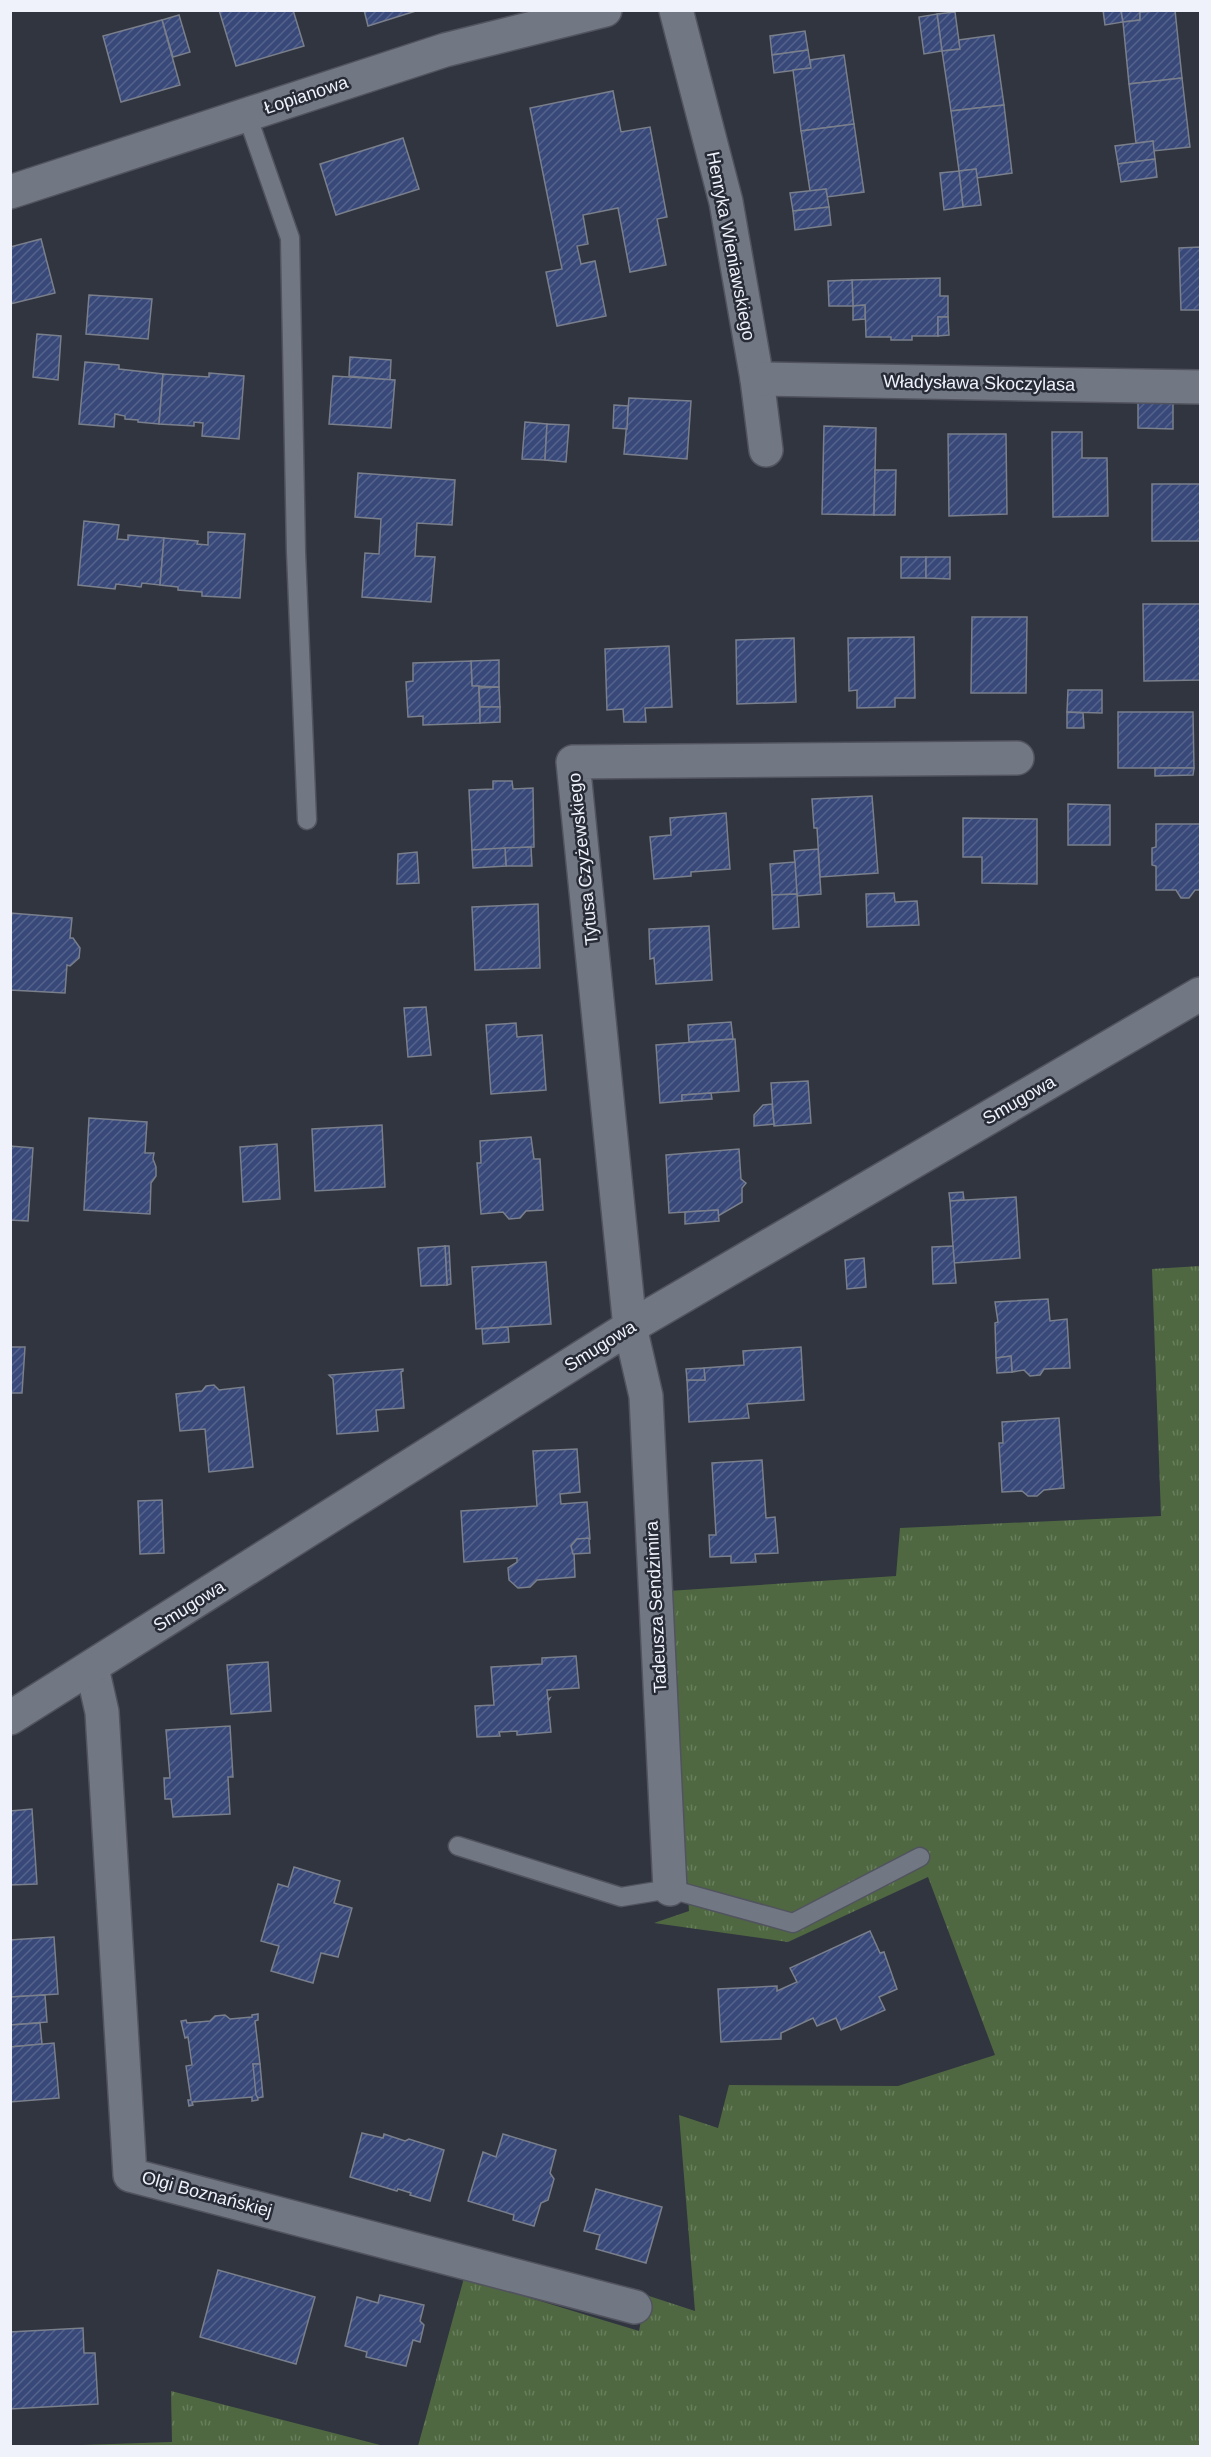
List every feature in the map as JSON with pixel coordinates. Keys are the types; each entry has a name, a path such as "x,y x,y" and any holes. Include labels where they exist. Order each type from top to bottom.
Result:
{"street":[{"name":"Łopianowa","path":"10,192 445,50 605,10"},
{"name":"Henryka Wieniawskiego","path":"676,10 726,202 757,379 766,450"},
{"name":"Władysława Skoczylasa","path":"757,379 1200,387"},
{"name":"Tytusa Czyżewskiego","path":"630,1327 573,762 1017,758"},
{"name":"Smugowa","path":"10,1718 630,1327 1200,994"},
{"name":"Tadeusza Sendzimira","path":"630,1327 646,1396 670,1889"},
{"name":"Olgi Boznańskiej","path":"92,1668 102,1712 130,2175 635,2307"}],"lane":[{"path":"247,115 290,238 296,552 307,820"},
{"path":"458,1846 621,1897 670,1889 793,1923 920,1857"}],"green space":[{"path":"1200,1266 1200,2446 418,2446 464,2278 639,2331 646,2295 695,2311 679,2115 718,2128 729,2085 898,2086 995,2055 928,1877 788,1942 654,1923 689,1911 668,1591 896,1576 900,1528 1161,1516 1152,1269"},
{"path":"171,2391 384,2446 52,2446 172,2442"}],"building":[{"path":"219,10 293,10 304,46 236,66"},
{"path":"364,10 419,10 368,26"},
{"path":"1103,10 1121,10 1123,22 1105,25"},
{"path":"1121,10 1140,10 1140,20 1123,22"},
{"path":"1175,10 1182,78 1129,84 1123,22 1140,20 1140,12"},
{"path":"955,12 960,49 942,51 937,14"},
{"path":"937,14 942,51 924,54 919,17"},
{"path":"179,15 190,52 173,57 162,20"},
{"path":"162,20 180,85 121,102 103,36"},
{"path":"805,31 808,50 772,55 770,36"},
{"path":"994,35 1004,105 951,111 942,51 960,49 959,40"},
{"path":"808,50 811,68 774,73 772,55"},
{"path":"844,55 854,124 801,131 793,70 811,68 810,60"},
{"path":"1182,78 1190,147 1153,151 1153,141 1136,143 1129,84"},
{"path":"613,91 621,132 650,127 667,217 657,219 666,265 630,272 618,208 583,215 588,244 577,246 581,264 595,261 606,316 557,326 546,272 562,269 530,108"},
{"path":"1004,105 1012,173 977,178 976,169 959,171 951,111"},
{"path":"854,124 864,192 827,197 826,189 810,191 801,131"},
{"path":"403,138 419,189 336,215 320,164"},
{"path":"1153,141 1155,159 1118,164 1115,146"},
{"path":"1155,159 1157,177 1121,182 1118,164"},
{"path":"976,169 981,205 963,207 959,171"},
{"path":"959,171 963,207 944,210 940,173"},
{"path":"826,189 829,207 793,211 790,193"},
{"path":"829,207 831,225 795,230 793,211"},
{"path":"41,239 55,293 10,304 10,247"},
{"path":"1200,247 1200,310 1181,310 1179,248"},
{"path":"940,278 940,296 948,296 948,317 938,317 938,336 912,336 912,340 866,337 865,305 853,306 852,280"},
{"path":"852,280 853,306 829,306 828,281"},
{"path":"89,295 152,299 148,339 86,334"},
{"path":"865,305 865,319 853,320 853,306"},
{"path":"938,317 948,317 949,335 938,336"},
{"path":"37,334 61,336 58,380 33,377"},
{"path":"350,357 391,360 390,380 349,376"},
{"path":"85,362 119,365 119,369 163,374 159,424 138,422 138,420 125,419 125,416 115,414 114,427 79,424"},
{"path":"209,373 244,376 239,439 202,436 203,423 194,422 194,426 159,424 163,374 209,377"},
{"path":"333,376 395,380 391,428 329,424"},
{"path":"629,398 691,401 687,459 624,454"},
{"path":"1138,401 1173,402 1173,429 1138,428"},
{"path":"614,405 628,406 627,429 613,428"},
{"path":"525,422 547,424 545,460 522,459"},
{"path":"547,424 569,425 566,462 545,460"},
{"path":"824,426 876,428 874,515 822,514"},
{"path":"1052,432 1082,432 1082,458 1107,458 1108,516 1053,517"},
{"path":"948,434 1006,434 1007,514 949,516"},
{"path":"875,470 896,470 895,515 874,515"},
{"path":"358,473 455,480 452,525 417,523 415,556 435,557 431,602 362,597 365,553 379,554 381,519 355,517"},
{"path":"1152,484 1200,484 1200,541 1152,541"},
{"path":"84,521 119,525 117,539 128,540 128,535 164,538 160,585 142,583 141,587 116,584 115,589 78,585"},
{"path":"208,532 245,534 240,598 202,596 202,592 178,590 178,587 160,585 164,538 198,541 197,544 208,545"},
{"path":"901,557 926,557 926,578 901,578"},
{"path":"926,557 950,557 950,579 926,578"},
{"path":"1143,604 1200,604 1200,680 1144,681"},
{"path":"972,617 1027,617 1026,693 971,693"},
{"path":"914,637 915,698 895,698 895,707 857,708 857,690 849,691 848,638"},
{"path":"794,638 796,702 737,704 736,640"},
{"path":"669,646 672,707 645,708 646,722 624,722 623,709 607,710 605,649"},
{"path":"499,660 499,687 472,686 471,661"},
{"path":"471,661 472,686 479,686 480,723 423,725 423,716 408,717 406,682 413,681 413,663"},
{"path":"499,687 500,707 480,707 479,688"},
{"path":"1068,690 1102,690 1102,713 1067,712"},
{"path":"480,707 500,707 500,722 480,723"},
{"path":"1067,712 1083,713 1084,728 1067,728"},
{"path":"1118,712 1193,712 1194,768 1118,768"},
{"path":"1155,768 1194,768 1193,775 1155,776"},
{"path":"493,781 512,781 513,789 533,788 534,847 472,850 469,790 493,789"},
{"path":"872,796 878,873 820,877 817,828 814,828 812,799"},
{"path":"1068,804 1110,805 1110,845 1068,845"},
{"path":"726,813 730,869 691,872 691,876 654,879 650,837 671,835 670,818"},
{"path":"963,818 1037,819 1037,884 982,883 982,857 963,857"},
{"path":"1156,824 1200,824 1200,890 1195,890 1189,898 1181,898 1176,890 1156,890 1156,866 1152,865 1152,848 1156,847"},
{"path":"531,847 532,866 506,866 505,848"},
{"path":"505,848 506,866 473,868 472,850"},
{"path":"818,849 821,894 797,896 794,851"},
{"path":"417,852 419,883 397,884 398,854"},
{"path":"795,862 797,894 772,895 770,864"},
{"path":"894,893 895,902 917,901 919,925 867,927 866,894"},
{"path":"797,894 799,927 773,929 772,895"},
{"path":"538,904 540,968 475,970 472,907"},
{"path":"10,913 72,918 70,938 73,938 80,948 79,958 70,966 67,965 65,993 10,990"},
{"path":"709,926 712,980 656,984 654,958 650,959 649,929"},
{"path":"426,1007 431,1055 408,1057 404,1008"},
{"path":"731,1022 733,1039 689,1042 688,1025"},
{"path":"516,1023 517,1037 542,1035 546,1090 491,1094 486,1025"},
{"path":"735,1039 739,1091 682,1095 682,1101 660,1103 656,1045"},
{"path":"808,1081 811,1123 774,1126 771,1083"},
{"path":"711,1093 712,1099 682,1101 682,1095"},
{"path":"772,1104 774,1124 754,1126 754,1115 763,1105"},
{"path":"89,1118 147,1122 145,1153 154,1153 153,1159 156,1167 156,1176 151,1183 150,1214 84,1210"},
{"path":"382,1125 385,1187 315,1191 312,1129"},
{"path":"531,1137 534,1159 540,1159 543,1210 526,1211 520,1218 509,1219 503,1212 481,1214 477,1163 481,1163 480,1141"},
{"path":"277,1144 280,1199 243,1202 240,1147"},
{"path":"10,1146 33,1148 28,1221 10,1220"},
{"path":"739,1149 741,1179 746,1183 742,1188 742,1202 718,1216 718,1210 669,1213 666,1155"},
{"path":"963,1192 964,1200 950,1201 949,1193"},
{"path":"1016,1197 1020,1258 954,1263 950,1201"},
{"path":"718,1210 719,1221 685,1224 685,1212"},
{"path":"445,1246 449,1246 451,1284 447,1285"},
{"path":"445,1246 447,1285 421,1286 418,1248"},
{"path":"953,1246 956,1283 933,1284 932,1247"},
{"path":"864,1258 866,1287 847,1289 845,1260"},
{"path":"546,1262 551,1324 476,1329 472,1267"},
{"path":"1048,1299 1050,1321 1067,1319 1070,1368 1044,1369 1040,1375 1030,1376 1024,1370 1012,1372 1011,1356 996,1358 995,1323 998,1322 995,1302"},
{"path":"508,1327 509,1342 483,1344 482,1329"},
{"path":"10,1347 25,1347 22,1393 10,1393"},
{"path":"801,1347 804,1400 747,1404 749,1418 689,1422 687,1380 705,1380 704,1368 744,1365 743,1351"},
{"path":"1011,1356 1012,1372 997,1373 996,1358"},
{"path":"704,1368 705,1380 687,1380 686,1369"},
{"path":"403,1369 401,1372 404,1408 376,1410 378,1431 337,1434 333,1379 329,1375"},
{"path":"214,1385 219,1390 244,1387 253,1467 209,1472 205,1429 180,1431 176,1394 202,1391 206,1386"},
{"path":"1059,1418 1064,1488 1044,1490 1037,1496 1028,1496 1022,1491 1002,1492 999,1443 1003,1443 1002,1422"},
{"path":"577,1449 580,1492 560,1494 561,1504 587,1502 590,1539 577,1539 571,1546 574,1552 575,1577 537,1580 530,1587 518,1588 509,1580 508,1568 517,1562 517,1558 464,1562 461,1511 537,1506 533,1451"},
{"path":"762,1460 766,1518 775,1517 778,1553 755,1554 756,1562 731,1563 731,1556 710,1557 709,1535 716,1535 712,1463"},
{"path":"162,1500 164,1553 140,1554 138,1501"},
{"path":"589,1538 590,1553 573,1554 571,1546 577,1539"},
{"path":"576,1656 579,1688 547,1690 548,1699 550,1698 548,1702 551,1732 517,1735 517,1731 499,1732 500,1736 477,1737 475,1706 494,1705 491,1667 542,1664 542,1658"},
{"path":"268,1662 271,1711 231,1714 227,1665"},
{"path":"230,1726 233,1777 228,1777 230,1814 173,1817 171,1799 165,1799 164,1778 170,1778 166,1730"},
{"path":"32,1809 37,1884 10,1885 10,1811"},
{"path":"294,1867 340,1881 334,1903 352,1908 338,1957 321,1953 313,1983 271,1971 279,1946 261,1941 278,1884 288,1887"},
{"path":"870,1931 880,1953 884,1952 897,1989 879,1997 885,2010 841,2030 836,2018 817,2026 813,2018 781,2033 781,2039 721,2042 718,1989 777,1986 777,1991 797,1982 790,1968"},
{"path":"54,1937 58,1994 10,1997 10,1940"},
{"path":"45,1995 47,2022 10,2025 10,1997"},
{"path":"258,2014 258,2020 255,2021 260,2064 253,2064 258,2100 252,2101 252,2097 192,2102 193,2105 189,2106 188,2100 191,2100 186,2066 192,2065 188,2037 185,2038 181,2021 186,2020 187,2023 210,2021 215,2016 225,2015 230,2019 252,2017"},
{"path":"40,2023 42,2044 10,2047 10,2025"},
{"path":"54,2043 59,2098 10,2102 10,2047"},
{"path":"253,2064 260,2064 263,2097 258,2098 256,2095"},
{"path":"362,2133 383,2138 384,2134 405,2141 409,2139 444,2150 430,2201 398,2189 397,2191 350,2177"},
{"path":"503,2134 556,2150 550,2173 554,2179 548,2200 541,2203 534,2226 513,2220 514,2215 468,2201 483,2152 496,2157"},
{"path":"596,2189 662,2207 646,2263 596,2249 600,2235 584,2231"},
{"path":"218,2270 315,2297 296,2364 200,2337"},
{"path":"380,2295 424,2305 420,2321 424,2325 420,2342 413,2340 406,2366 366,2357 367,2352 345,2346 357,2297 378,2303"},
{"path":"83,2328 84,2353 95,2353 98,2404 10,2409 10,2332"}]}
